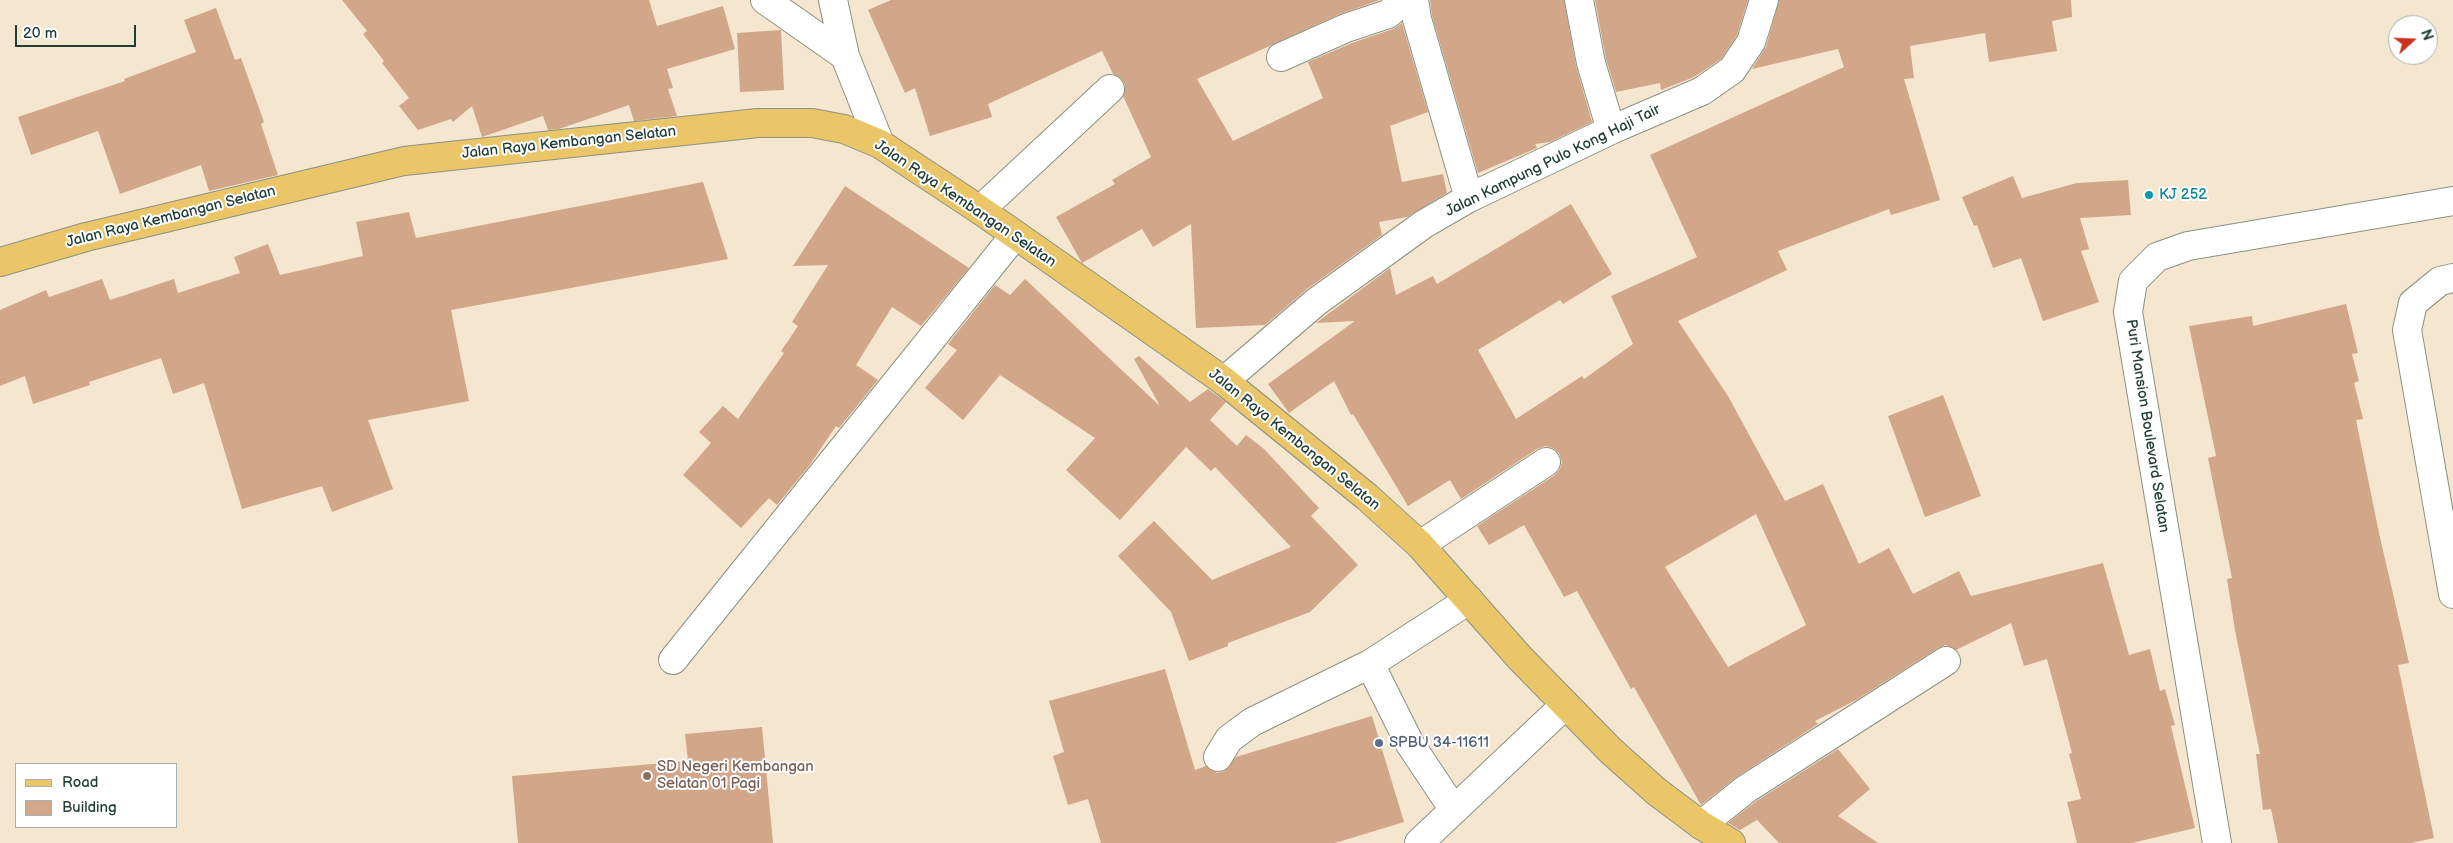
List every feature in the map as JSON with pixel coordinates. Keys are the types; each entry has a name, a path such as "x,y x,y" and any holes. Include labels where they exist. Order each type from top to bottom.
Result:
{"main road":[{"name":"Jalan Raya Kembangan Selatan","path":"0,262 86,237 404,161 758,123 812,123 844,129 880,144 980,210 1224,381 1367,497 1420,545 1565,705 1657,792 1701,825 1731,843"}],"street":[{"path":"765,0 845,56"},
{"path":"833,0 845,56 880,144"},
{"path":"1281,56 1346,28 1388,14 1404,0"},
{"path":"1414,0 1417,19 1469,198"},
{"path":"1579,0 1591,63 1611,130"},
{"name":"Jalan Kampung Pulo Kong Haji Tair","path":"1224,381 1316,302 1424,224 1469,198 1611,130 1702,91 1732,70 1751,42 1764,0"},
{"path":"980,210 1110,89"},
{"name":"Puri Mansion Boulevard Selatan","path":"2217,843 2128,312 2133,281 2157,258 2188,246 2453,201"},
{"path":"674,660 1015,235"},
{"path":"2453,278 2440,281 2413,303 2407,330 2453,594"},
{"path":"1420,545 1546,462"},
{"path":"1218,757 1229,739 1252,722 1370,664 1469,600"},
{"path":"1701,825 1746,789 1946,660"},
{"path":"1370,664 1410,744 1454,810"},
{"path":"1419,843 1565,705"}],"building":[{"path":"342,0 649,0 657,26 723,6 735,49 667,69 673,88 668,89 677,116 634,121 629,105 559,129 548,130 543,116 482,137 472,106 453,122 451,119 418,130 399,106 409,98 363,34 367,31"},
{"path":"891,0 1380,0 1340,14 1197,79 1233,141 1323,98 1308,62 1352,43 1393,29 1402,23 1428,112 1390,126 1402,182 1443,174 1447,193 1407,217 1379,222 1382,235 1307,289 1265,325 1196,328 1191,224 1153,247 1142,229 1082,263 1056,217 1115,184 1112,180 1151,157 1123,96 1125,85 1121,78 1113,74 1102,51 988,104 992,117 930,136 915,88 905,93 868,10"},
{"path":"1430,0 1564,0 1576,66 1592,122 1550,142 1535,144 1537,148 1478,173 1432,16"},
{"path":"1595,0 1748,0 1737,35 1721,59 1694,77 1661,90 1660,83 1616,92 1606,59"},
{"path":"1779,0 2071,0 2072,17 2052,21 2057,51 1989,62 1985,33 1910,46 1914,78 1904,79 1940,200 1891,215 1889,209 1778,251 1787,270 1678,321 1728,396 1785,501 1823,484 1859,564 1889,548 1913,594 1959,571 1971,596 2103,563 2129,655 2150,649 2160,691 2165,689 2175,725 2171,726 2195,828 2132,843 2077,843 2067,802 2081,799 2069,754 2072,753 2047,659 2024,666 2011,623 1956,650 1946,645 1938,648 1856,700 1815,721 1818,724 1738,776 1701,805 1634,687 1631,689 1577,591 1564,597 1524,525 1489,545 1477,526 1555,475 1560,469 1562,462 1559,453 1553,448 1546,446 1537,449 1461,499 1450,480 1408,506 1353,414 1351,415 1334,381 1289,413 1268,384 1355,321 1316,323 1390,268 1396,295 1433,276 1437,284 1571,204 1612,274 1563,304 1560,300 1478,350 1516,419 1582,376 1584,379 1633,344 1611,296 1697,257 1650,155 1844,67 1838,49 1752,69 1766,47","holes":["1756,514 1806,625 1728,667 1665,567"]},
{"path":"216,8 235,60 241,58 264,122 261,124 278,175 209,191 201,165 120,194 98,131 31,155 18,117 125,81 124,79 196,52 184,20"},
{"path":"781,30 784,90 740,92 737,33"},
{"path":"2013,176 2022,198 2077,183 2128,180 2131,215 2080,218 2089,249 2081,251 2099,302 2043,321 2021,258 1993,268 1977,225 1974,226 1962,197"},
{"path":"703,182 728,259 451,310 469,401 368,420 393,489 332,512 322,486 242,509 204,383 173,394 161,358 89,382 90,385 33,404 25,376 0,386 0,310 46,290 49,297 102,279 110,300 174,279 178,293 240,273 234,257 268,244 280,275 363,256 356,222 409,212 416,238"},
{"path":"845,186 969,268 921,326 892,307 856,365 878,380 839,428 836,426 809,466 777,505 769,498 741,528 683,475 711,443 699,432 723,406 738,419 784,353 781,351 798,326 792,322 828,265 793,266"},
{"path":"1025,279 1160,406 1134,359 1139,356 1190,402 1208,389 1226,402 1210,420 1237,446 1246,435 1264,449 1319,508 1311,516 1358,565 1310,612 1228,643 1228,646 1189,661 1171,612 1118,556 1154,521 1212,580 1291,547 1215,467 1211,471 1186,447 1120,520 1066,470 1095,438 1000,375 963,420 925,388 957,350 948,344 995,285 1010,295"},
{"path":"2346,304 2358,353 2352,354 2359,381 2354,383 2363,419 2356,420 2379,533 2409,663 2398,665 2434,838 2411,843 2278,843 2271,809 2263,810 2256,754 2260,754 2235,630 2227,579 2232,578 2208,458 2216,456 2189,326 2252,316 2253,326"},
{"path":"1943,395 1981,496 1925,517 1888,416"},
{"path":"1165,669 1195,770 1206,766 1217,773 1225,771 1236,757 1372,716 1404,822 1335,843 1101,843 1088,799 1068,805 1053,756 1064,752 1049,701"},
{"path":"762,727 773,843 518,843 512,776 688,761 685,734"},
{"path":"1838,749 1870,789 1838,816 1878,843 1779,843 1757,820 1740,830 1728,823 1755,802"}],"place":[{"name":"KJ 252","path":"2149,195"},
{"name":"SPBU 34-11611","path":"1379,743"},
{"name":"SD Negeri Kembangan Selatan 01 Pagi","path":"647,776"}]}
